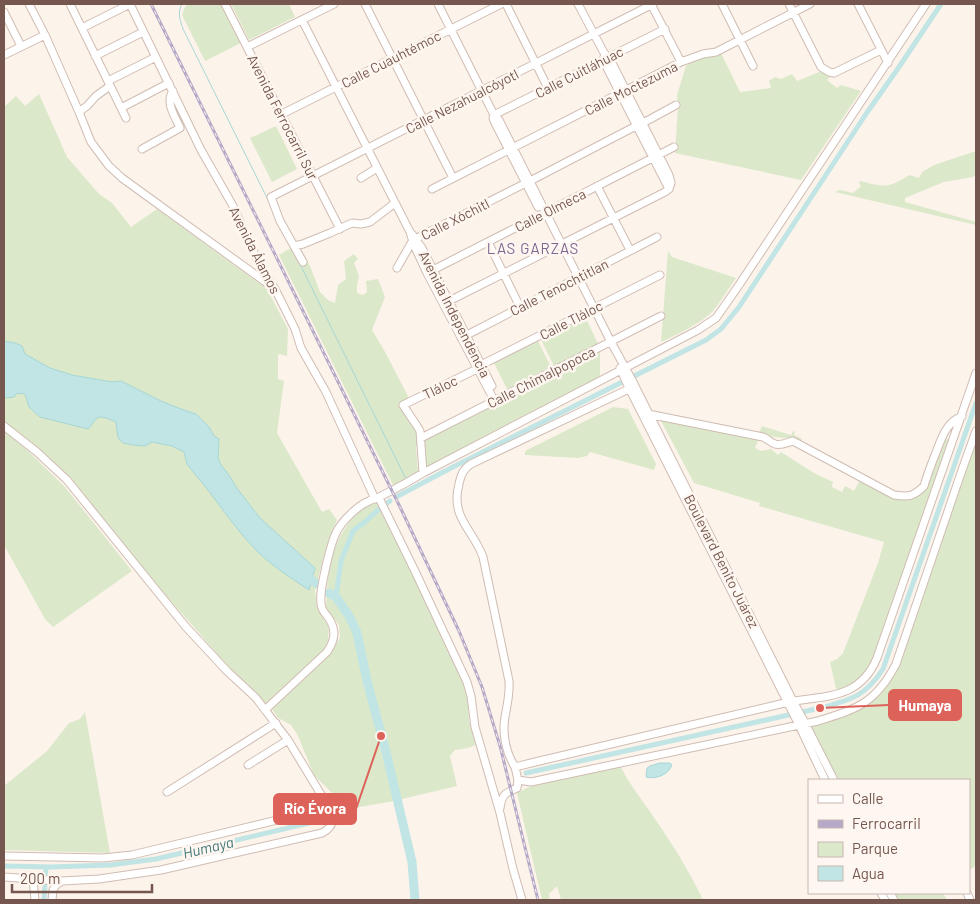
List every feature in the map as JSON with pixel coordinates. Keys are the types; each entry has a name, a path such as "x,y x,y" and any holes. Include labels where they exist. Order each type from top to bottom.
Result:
{"street":[{"path":"29,4 45,35 91,142 114,171 275,289"},
{"path":"70,4 126,118"},
{"path":"82,28 130,4"},
{"name":"Avenida Álamos","path":"130,4 201,150 233,206 260,266 275,289 295,329 301,348 326,392 377,498 414,569 467,682 475,727 500,813 522,900"},
{"name":"Avenida Ferrocarril Sur","path":"225,4 340,229"},
{"path":"247,47 334,4"},
{"path":"365,4 454,178"},
{"name":"Boulevard Benito Juárez","path":"438,4 494,115 494,120 544,213 791,705 833,779"},
{"name":"Calle Cuauhtémoc","path":"282,114 501,4"},
{"path":"506,4 548,88"},
{"path":"449,302 669,189 671,179 656,156 623,92 613,65 606,59 578,4"},
{"path":"652,4 681,62"},
{"name":"Calle Nezahualcóyotl","path":"294,246 280,221 271,197 652,4"},
{"path":"722,4 753,66"},
{"path":"789,4 821,67 828,72 834,72 881,50"},
{"name":"Calle Moctezuma","path":"432,189 681,62 703,54 716,52 810,4"},
{"path":"858,4 888,63"},
{"path":"265,710 327,652 332,644 335,634 333,624 321,606 321,600 331,549 336,533 344,520 368,501 410,482 423,473 624,371 716,318 926,4"},
{"path":"4,12 21,46"},
{"name":"Avenida Independencia","path":"302,20 496,399"},
{"name":"Calle Cuitláhuac","path":"494,115 664,30"},
{"path":"95,56 143,32"},
{"path":"4,56 45,35"},
{"path":"79,112 109,83 156,57"},
{"path":"121,108 169,83"},
{"path":"142,149 180,128 169,104 173,91"},
{"name":"Calle Xóchitl","path":"397,268 413,237 528,182 676,106"},
{"name":"Calle Olmeca","path":"430,271 674,147"},
{"path":"360,178 377,168"},
{"path":"597,186 630,250"},
{"path":"302,262 294,246 352,223 370,222 395,203"},
{"name":"Calle Tenochtitlan","path":"463,336 657,237"},
{"path":"488,242 520,307"},
{"name":"Avenida Independencia","path":"430,271 449,302 463,336"},
{"name":"Calle Tláloc","path":"479,367 660,275"},
{"name":"Calle Chimalpopoca","path":"421,438 661,316"},
{"name":"Tláloc","path":"421,438 417,426 403,406 479,367"},
{"path":"515,767 821,698 844,692 858,684 874,666 976,373"},
{"path":"518,784 515,767 510,758 504,734 504,718 509,695 509,681 483,557 478,544 460,517 457,508 456,496 461,476 464,470 471,464 631,385"},
{"name":"Boulevard Benito Juárez","path":"631,385 648,414 791,705"},
{"path":"648,414 763,437 773,444 779,445 794,441 894,495 906,496 912,496 924,486 943,435 950,424 962,416"},
{"path":"4,426 43,457 66,480 186,627 227,671 256,698 288,740 332,814 332,822 322,832 161,870 99,879 62,881 4,877"},
{"path":"500,813 503,795 518,784 801,723 818,721 864,704 882,687 896,664 976,431"},
{"path":"943,435 954,438"},
{"path":"421,438 423,473"},
{"path":"168,792 276,723"},
{"name":"Boulevard Benito Juárez","path":"801,723 825,779"},
{"path":"248,765 288,740"},
{"path":"4,856 103,858 132,855 328,806"},
{"path":"35,900 36,879"},
{"path":"52,900 56,884 62,881"}],"green space":[{"path":"188,4 222,4 241,43 205,61 182,15"},
{"path":"231,4 289,4 295,17 249,40"},
{"path":"720,51 740,92 771,88 769,81 775,77 781,79 792,74 797,81 822,71 830,77 827,80 837,88 841,85 861,91 801,180 675,153 677,95 686,66 699,57"},
{"path":"39,94 67,157 99,194 112,203 131,227 157,209 267,289 288,329 287,356 278,354 278,379 284,381 277,433 322,512 329,509 337,520 328,541 315,590 317,607 329,628 328,640 323,651 265,704 248,684 230,669 144,571 83,493 57,465 4,423 4,107 16,96 25,106"},
{"path":"276,126 297,169 272,182 250,138"},
{"path":"976,151 976,174 973,177 944,182 905,198 905,202 976,222 976,225 835,192 840,190 853,193 861,186 860,181 875,185 890,185 909,175 919,178 922,172 934,165"},
{"path":"299,245 320,292 328,300 335,303 338,285 346,279 344,261 354,254 358,259 354,263 359,276 357,293 363,295 367,292 366,281 378,279 385,297 372,330 410,400 401,404 419,437 416,448 418,472 404,483 393,485 279,255"},
{"path":"668,251 672,257 736,278 713,311 689,328 661,342"},
{"path":"586,318 598,344 554,366 541,340"},
{"path":"538,341 551,367 507,389 494,363"},
{"path":"600,348 600,377 424,470 424,439"},
{"path":"613,407 628,409 656,464 654,470 590,452 587,456 578,458 525,455 527,450"},
{"path":"660,419 762,438 758,441 755,448 761,451 771,449 778,455 781,452 814,473 833,482 832,487 842,492 845,486 854,491 862,476 893,493 916,494 943,438 950,440 875,657 858,680 841,689 836,689 830,662 837,659 843,653 878,563 884,542 759,506 760,503 694,483"},
{"path":"762,426 791,435 793,431 795,432 794,435 802,439 801,441 759,433"},
{"path":"4,431 27,450 65,487 132,571 53,627 45,619 4,545"},
{"path":"976,433 976,866 970,869 970,779 838,779 806,724 864,704 891,675"},
{"path":"377,501 411,569 467,692 469,720 476,745 455,750 450,756 457,786 394,801 348,809 314,775 298,736 291,725 278,718 272,709 330,654 340,638 339,625 326,608 328,576 332,556 341,536 353,518"},
{"path":"85,712 110,853 4,850 4,786 47,751 69,723 80,719"},
{"path":"621,767 675,849 703,900 561,900 557,886 549,894 550,900 542,900 517,793 533,785"},
{"path":"896,894 944,894 947,900 899,900"}],"water":[{"path":"4,341 22,346 25,354 50,368 72,375 112,382 121,381 161,401 196,414 209,427 214,436 219,439 218,458 236,487 260,518 315,568 309,590 269,562 248,542 187,464 184,452 172,446 152,442 145,446 123,443 118,438 116,422 103,417 98,418 88,429 40,417 29,407 25,394 17,393 14,397 7,398 4,396"},
{"path":"660,763 670,763 672,765 662,776 646,777 647,768"}],"waterway":[{"path":"182,4 179,13 183,29 271,206"},
{"path":"398,496 706,340 721,329 739,307 941,4"},
{"path":"295,254 406,479"},
{"name":"Humaya","path":"526,773 820,708 848,700 863,692 883,669 976,403"},
{"path":"336,597 341,561 353,531 390,501"},
{"path":"304,574 317,584"},
{"path":"329,593 336,597 349,616 357,633 412,862 415,900"},
{"name":"Humaya","path":"4,866 110,865 156,859 322,820"},
{"path":"44,900 46,867"}],"railway":[{"path":"151,4 401,509 459,631 482,687 500,746 538,900"}],"place":[{"name":"Humaya","path":"820,708"},
{"name":"Río Évora","path":"381,736"}],"district":[{"name":"LAS GARZAS","path":"533,248"}]}
